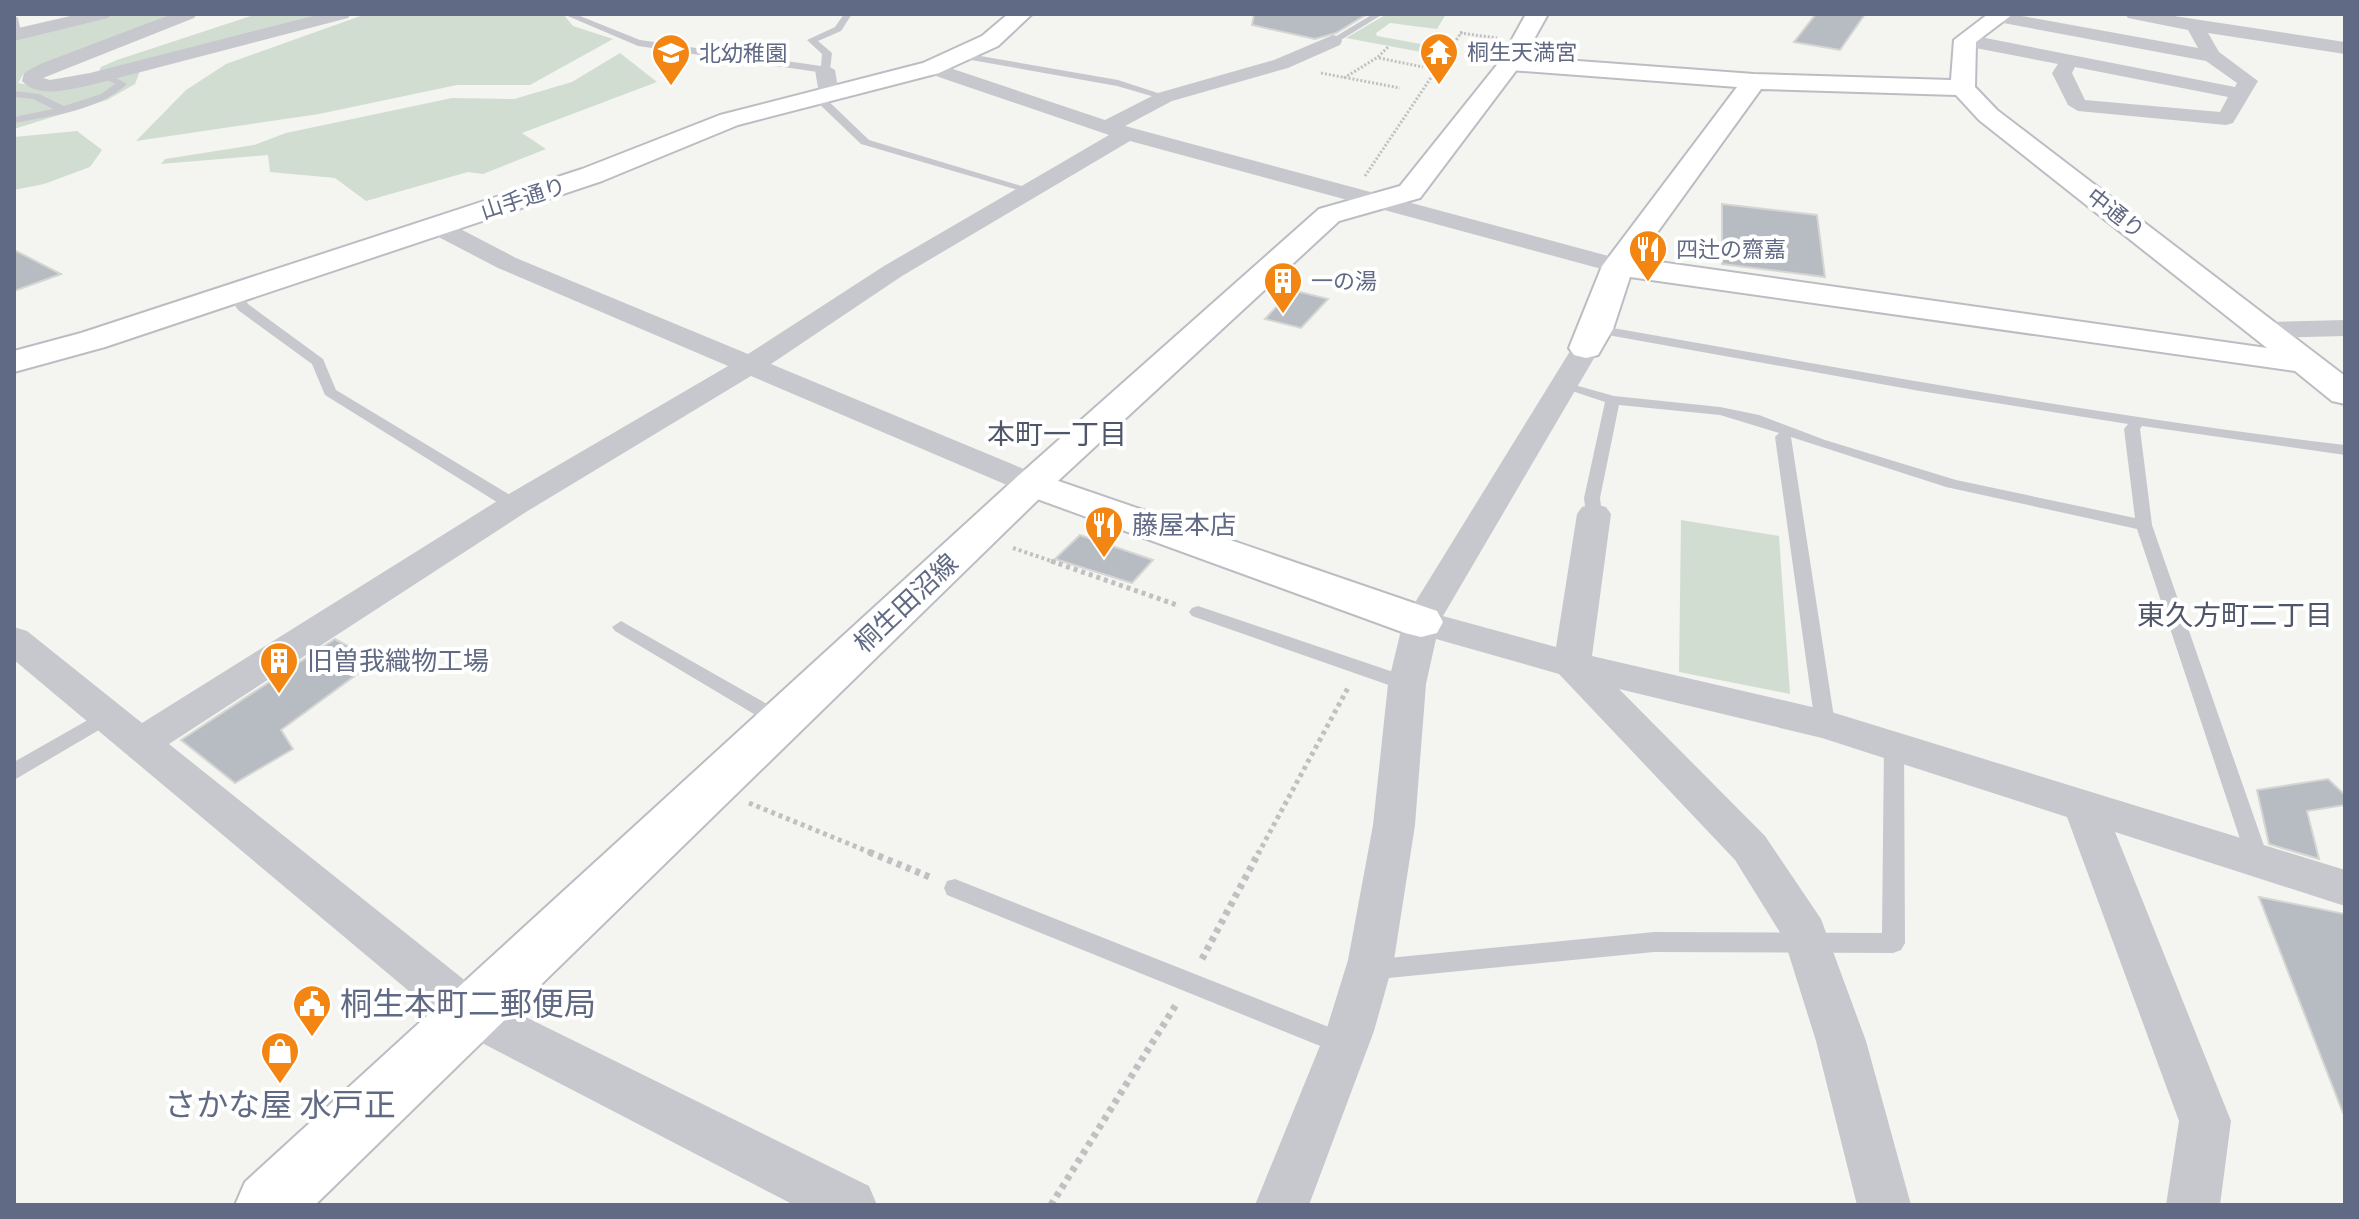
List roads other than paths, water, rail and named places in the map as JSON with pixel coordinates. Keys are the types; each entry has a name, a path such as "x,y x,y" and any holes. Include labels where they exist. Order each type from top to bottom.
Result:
{"street":[{"path":"16,29 102,14"},
{"path":"188,14 31,77 49,86 104,75 342,14"},
{"name":"山手通り","path":"14,362 93,340 592,175 729,120 824,87 931,68 963,56 990,41 1021,14"},
{"name":"桐生田沼線","path":"268,1205 1032,484 1329,215 1365,197 1410,192 1510,63 1537,14"},
{"path":"2134,14 2337,47 2345,62"},
{"path":"2249,35 2263,14"},
{"path":"1965,40 2000,16 2212,56 2248,81 2226,119 2078,105 2062,73 2069,61"},
{"path":"963,56 970,26"},
{"path":"2195,26 2212,56"},
{"path":"1510,63 1754,81 1963,88 1965,40"},
{"path":"1965,40 2242,94"},
{"path":"125,729 750,365 893,271 1029,190 1165,97 1281,64 1333,41"},
{"path":"931,68 1117,131 1618,266 1989,316 2274,360 2305,361"},
{"path":"1282,1205 1345,1045 1368,970 1394,825 1407,684 1421,622 1591,339 1618,266 1754,81"},
{"name":"中通り","path":"1963,88 1988,115 2345,393"},
{"path":"436,226 507,263 1032,484 1421,622 1572,665 1825,724 2345,888"},
{"path":"2268,330 2345,328"},
{"path":"1572,665 1594,514"},
{"path":"14,640 470,1013 850,1205"},
{"path":"1572,665 1750,848 1808,942 1841,1041 1884,1205"},
{"path":"2083,804 2205,1121 2193,1205"}],"lane":[{"path":"567,14 638,43 824,87 865,142 1029,190"},
{"path":"824,87 827,53 812,40 838,29 848,14"},
{"path":"1333,41 1379,14"},
{"path":"963,56 1118,83 1165,97"},
{"path":"14,120 63,110 105,96 122,84 104,75"},
{"path":"14,94 35,96 63,110"},
{"path":"234,293 243,307 318,362 330,392 514,505"},
{"path":"1591,339 2345,450"},
{"path":"1564,386 1613,400 1720,411 1952,484 2144,525"},
{"path":"1594,514 1592,498 1613,400"},
{"path":"2137,421 2132,429 2144,525 2258,860"},
{"path":"1788,431 1783,437 1825,724"},
{"path":"1198,612 1407,684"},
{"path":"621,627 781,721"},
{"path":"14,772 125,729"},
{"path":"1368,970 1654,942 1893,943 1894,745"},
{"path":"955,888 1345,1045"}],"place":[{"name":"桐生天満宮","path":"1439,86"},
{"name":"北幼稚園","path":"671,87"},
{"name":"四辻の齋嘉","path":"1648,283"},
{"name":"一の湯","path":"1283,315"},
{"name":"藤屋本店","path":"1104,559"},
{"name":"旧曽我織物工場","path":"279,695"},
{"name":"桐生本町二郵便局","path":"312,1038"},
{"name":"さかな屋 水戸正","path":"280,1085"}],"district":[{"name":"本町一丁目","path":"1057,434"},
{"name":"東久方町二丁目","path":"2235,615"}]}
